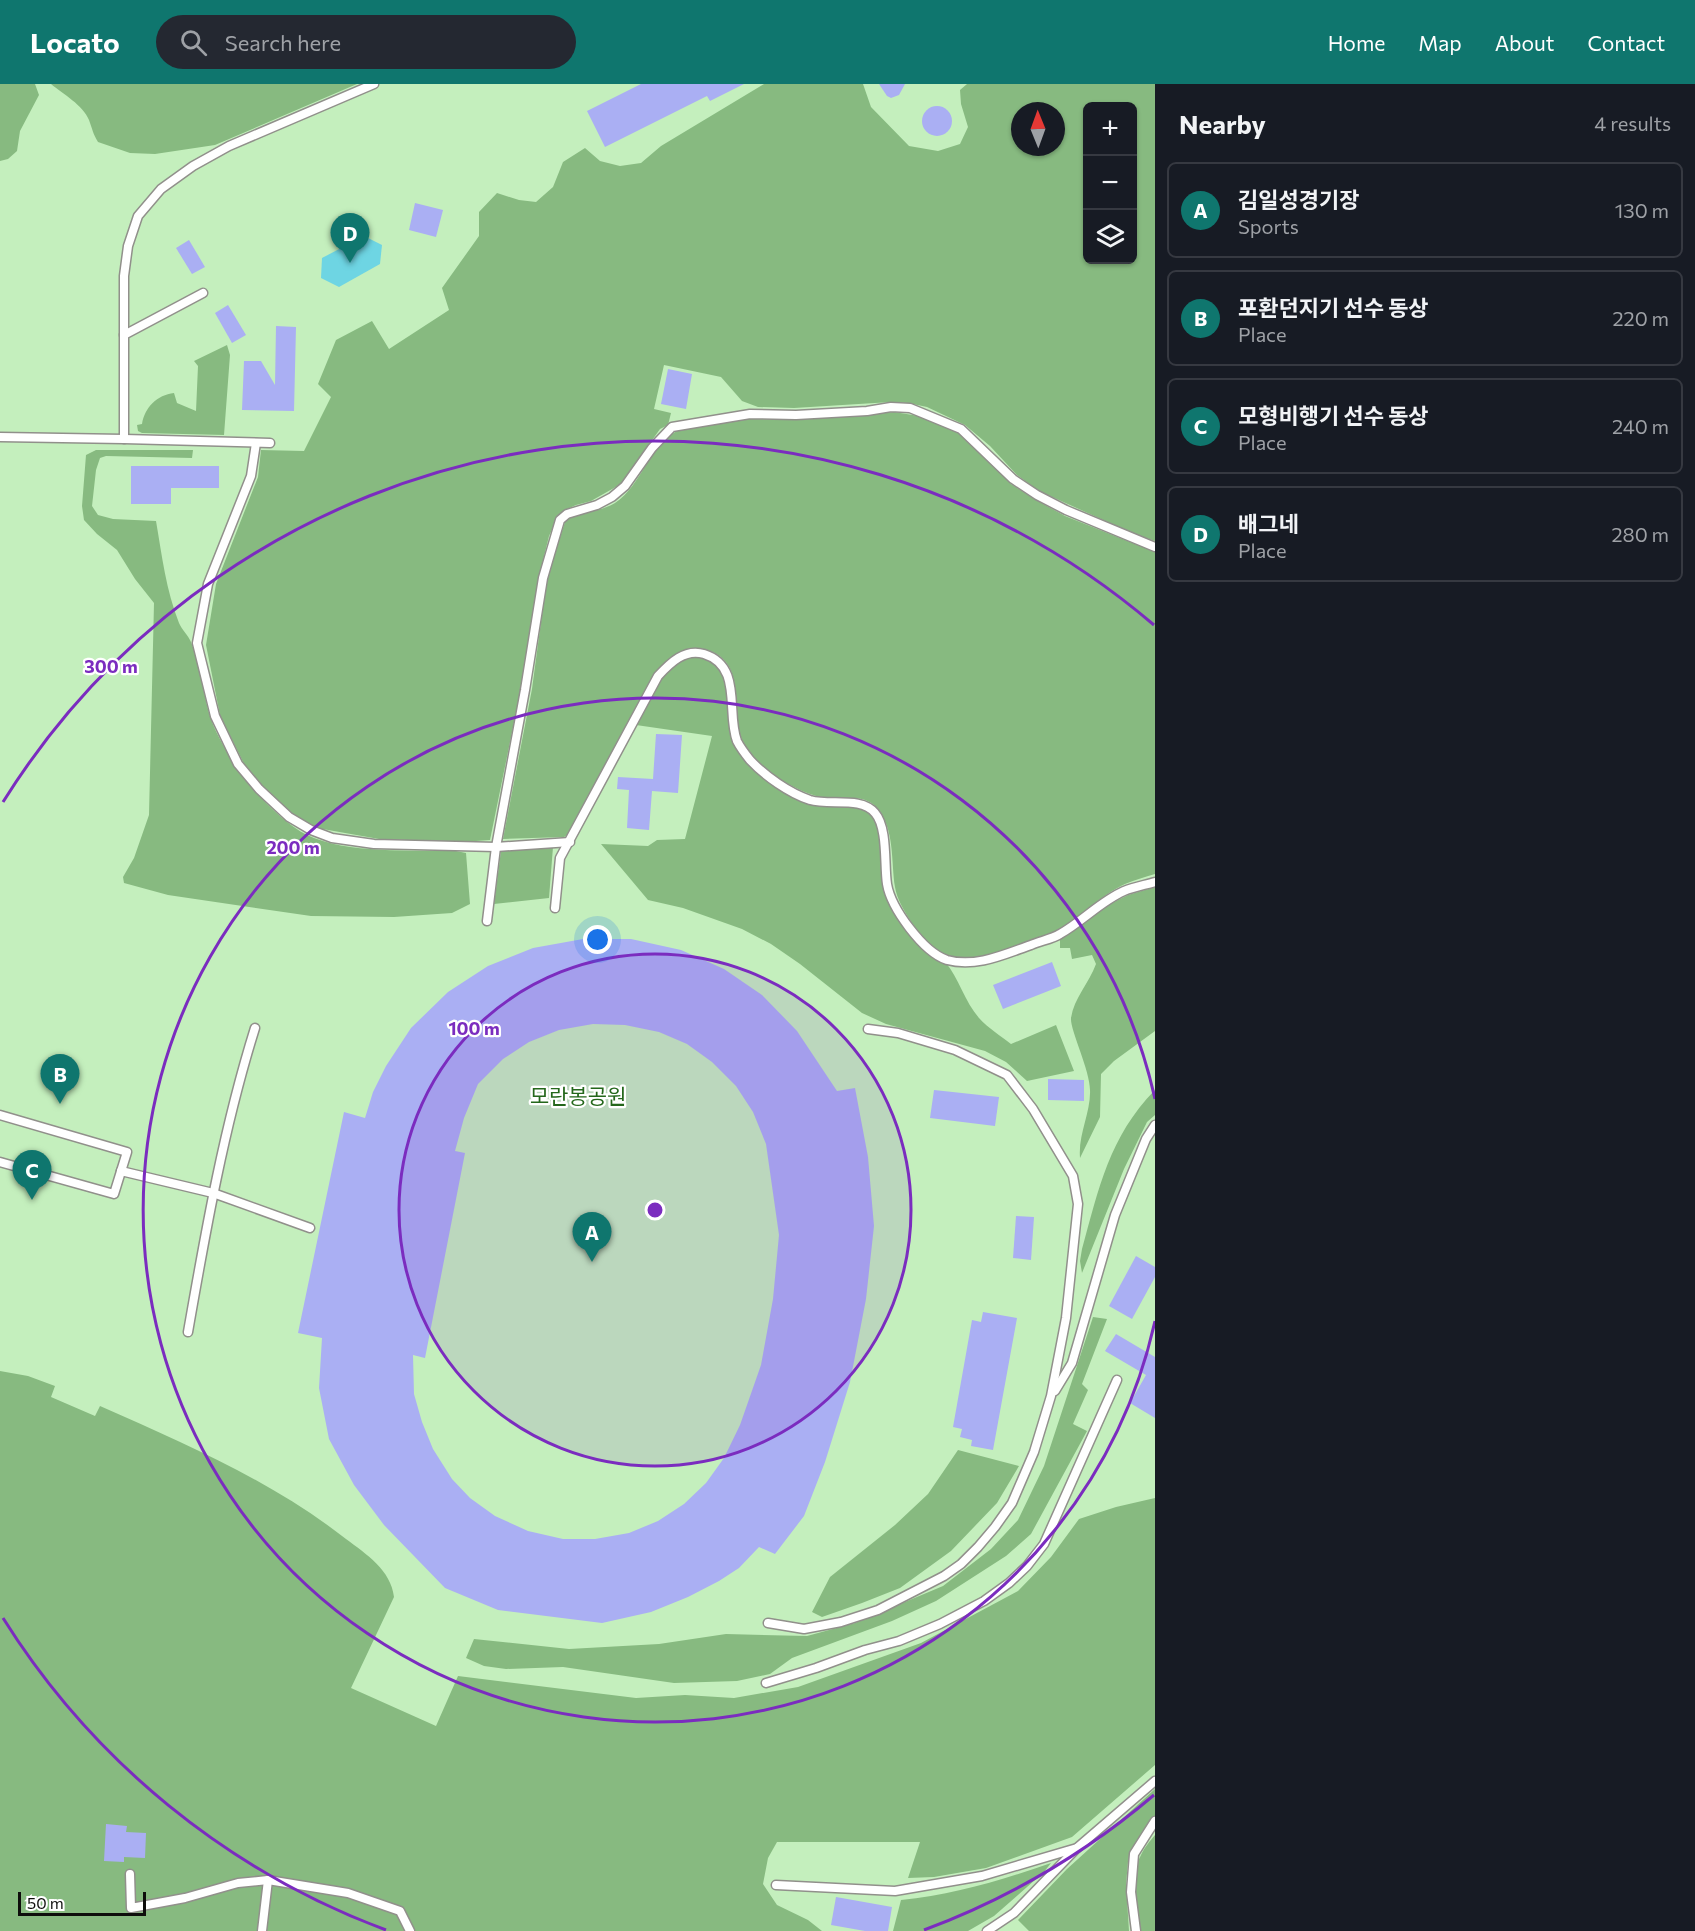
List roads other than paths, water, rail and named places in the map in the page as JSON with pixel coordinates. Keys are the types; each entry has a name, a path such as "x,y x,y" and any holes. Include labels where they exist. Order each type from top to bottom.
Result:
{"lane":[{"path":"124,439 124,276 128,246 138,216 161,189 193,166 229,146 374,84"},
{"path":"124,335 203,294"},
{"path":"487,921 496,847 543,578 561,520 567,514 597,505 612,497 625,486 651,448 672,427 750,414 796,415 867,411 891,407 910,408 961,429 1013,479 1037,495 1066,510 1155,547"},
{"path":"0,437 270,443"},
{"path":"256,443 251,476 208,584 197,644 215,716 238,764 259,789 289,817 311,830 332,838 374,844 496,847 570,842"},
{"path":"555,908 560,858 658,676 674,659 702,653 716,659 726,671 732,690 734,725 738,742 763,772 788,789 809,799 830,804 852,802 865,806 876,814 885,845 887,885 892,901 912,931 929,949 947,960 969,962 992,959 1060,934 1125,890 1155,882"},
{"path":"188,1332 213,1193 255,1028"},
{"path":"768,1623 804,1629 842,1623 878,1610 944,1576 961,1564 995,1527 1012,1503 1034,1452 1051,1396 1066,1318 1078,1204 1073,1176 1033,1109 1006,1075 955,1050 898,1034 868,1029"},
{"path":"0,1115 127,1152 114,1194 0,1162"},
{"path":"1051,1396 1072,1363 1115,1215 1146,1139 1155,1125"},
{"path":"121,1171 213,1193 310,1228"},
{"path":"766,1683 899,1641 940,1624 984,1601 1009,1583 1027,1566 1044,1544 1117,1380"},
{"path":"987,1931 1014,1913 1077,1848 1155,1781"},
{"path":"1136,1931 1131,1892 1134,1854 1155,1821"},
{"path":"776,1885 895,1891 982,1876 1077,1848"},
{"path":"130,1874 131,1908 185,1899 238,1883 268,1880 348,1893 400,1911 410,1931"},
{"path":"262,1931 268,1880"}],"water":[{"path":"364,236 382,245 380,264 339,287 321,278 322,258"}],"place":[{"name":"배그네","path":"350,263"},
{"name":"포환던지기 선수 동상","path":"60,1104"},
{"name":"모형비행기 선수 동상","path":"32,1200"},
{"name":"김일성경기장","path":"592,1262"}],"park label":[{"name":"모란봉공원","path":"578,1095"}]}
